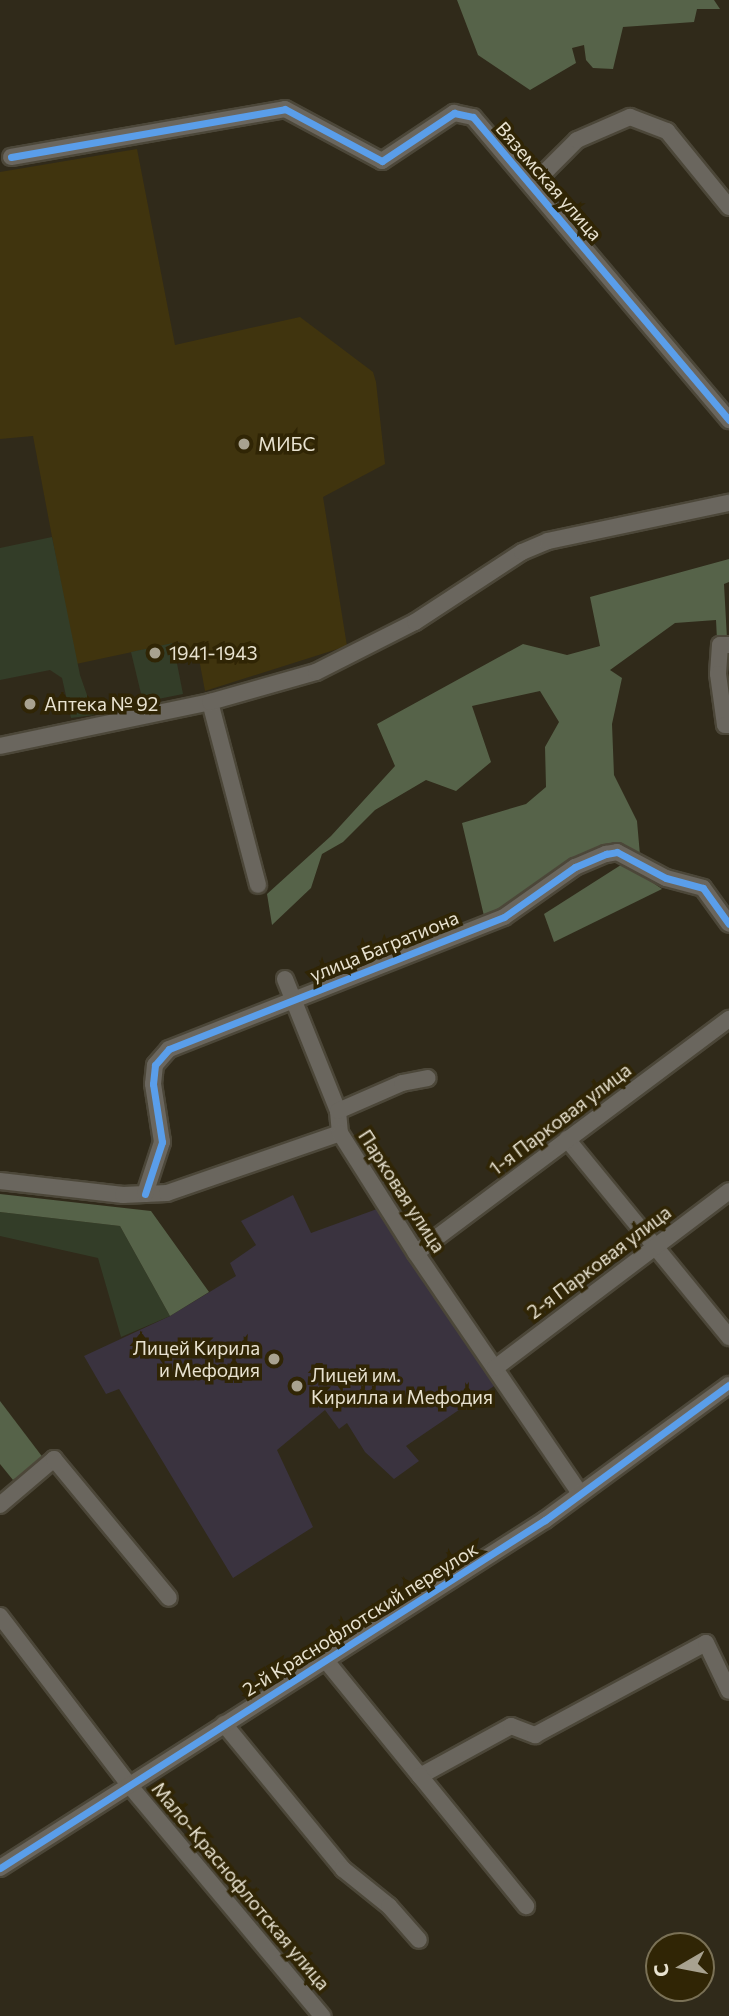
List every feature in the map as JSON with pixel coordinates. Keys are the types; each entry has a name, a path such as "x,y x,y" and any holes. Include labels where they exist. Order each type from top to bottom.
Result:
{"street":[{"name":"Вяземская улица","path":"11,157 285,109 382,161 454,113 472,117 533,184 729,420"},
{"name":"Вяземская улица","path":"533,184 577,140 630,117 667,131 729,207"},
{"path":"0,746 210,702 352,657 522,552 548,541 729,503"},
{"path":"725,645 718,674 725,725 729,725"},
{"path":"210,702 258,885"},
{"name":"улица Багратиона","path":"145,1194 162,1142 153,1084 155,1065 169,1048 504,917 575,867 617,852 666,878 703,888 729,924"},
{"path":"285,979 338,1111 340,1133"},
{"name":"1-я Парковая улица","path":"416,1253 729,1019"},
{"path":"338,1111 402,1083 428,1078"},
{"name":"Парковая улица","path":"0,1181 145,1194 167,1193 340,1133 416,1253 580,1493"},
{"path":"567,1139 729,1337"},
{"name":"2-я Парковая улица","path":"495,1368 729,1191"},
{"name":"2-й Краснофлотский переулок","path":"0,1868 224,1724 327,1662 580,1493 729,1385"},
{"path":"0,1505 54,1459 169,1598"},
{"name":"Мало-Краснофлотская улица","path":"0,1616 130,1786 323,2016"},
{"path":"420,1776 511,1726 535,1735 706,1643 729,1690"},
{"path":"327,1662 526,1906"},
{"path":"224,1724 343,1869 389,1906 419,1940"}],"shaded area":[{"path":"137,149 175,345 300,317 373,372 376,382 385,464 323,497 347,646 205,691 197,648 181,651 179,642 76,664 33,436 0,439 0,172"},
{"name":"Лицей им. Кирилла и Мефодия","path":"293,1195 311,1233 377,1209 497,1384 406,1446 419,1461 394,1479 365,1452 347,1423 339,1429 325,1410 277,1450 313,1527 233,1578 119,1389 106,1394 84,1356 170,1316 236,1276 230,1263 256,1245 241,1221"}],"green space":[{"path":"457,0 714,0 720,9 697,9 694,22 623,27 613,69 593,68 586,60 584,45 572,48 576,63 530,90 478,55"},
{"path":"52,537 80,675 94,715 71,718 62,678 50,670 0,680 0,548"},
{"path":"729,559 729,582 724,584 727,639 717,640 716,620 675,623 610,670 622,678 612,724 614,775 637,821 640,855 619,849 484,916 462,823 526,804 546,787 545,747 559,722 540,691 472,706 491,762 456,791 426,780 375,810 343,842 322,854 311,888 272,925 267,894 331,836 395,766 377,724 523,644 567,655 600,646 590,597"},
{"path":"173,643 183,694 143,702 131,652"},
{"path":"624,863 662,889 554,942 544,914"},
{"path":"0,1194 151,1211 209,1292 170,1316 120,1226 0,1212"},
{"path":"0,1212 120,1226 170,1316 121,1337 98,1258 0,1236"},
{"path":"0,1401 44,1459 13,1480 0,1464"}],"cycle path":[{"path":"11,157 285,109 382,161 454,113 473,117 729,420"},
{"path":"145,1194 162,1142 153,1084 155,1065 169,1049 504,917 575,867 606,854 617,852 666,878 703,888 729,924"},
{"path":"0,1868 545,1520 729,1385"}],"place":[{"name":"МИБС","path":"244,444"},
{"name":"1941-1943","path":"155,653"},
{"name":"Аптека № 92","path":"30,704"},
{"name":"Лицей Кирила и Мефодия","path":"274,1359"},
{"name":"Лицей им. Кирилла и Мефодия","path":"297,1386"}]}
